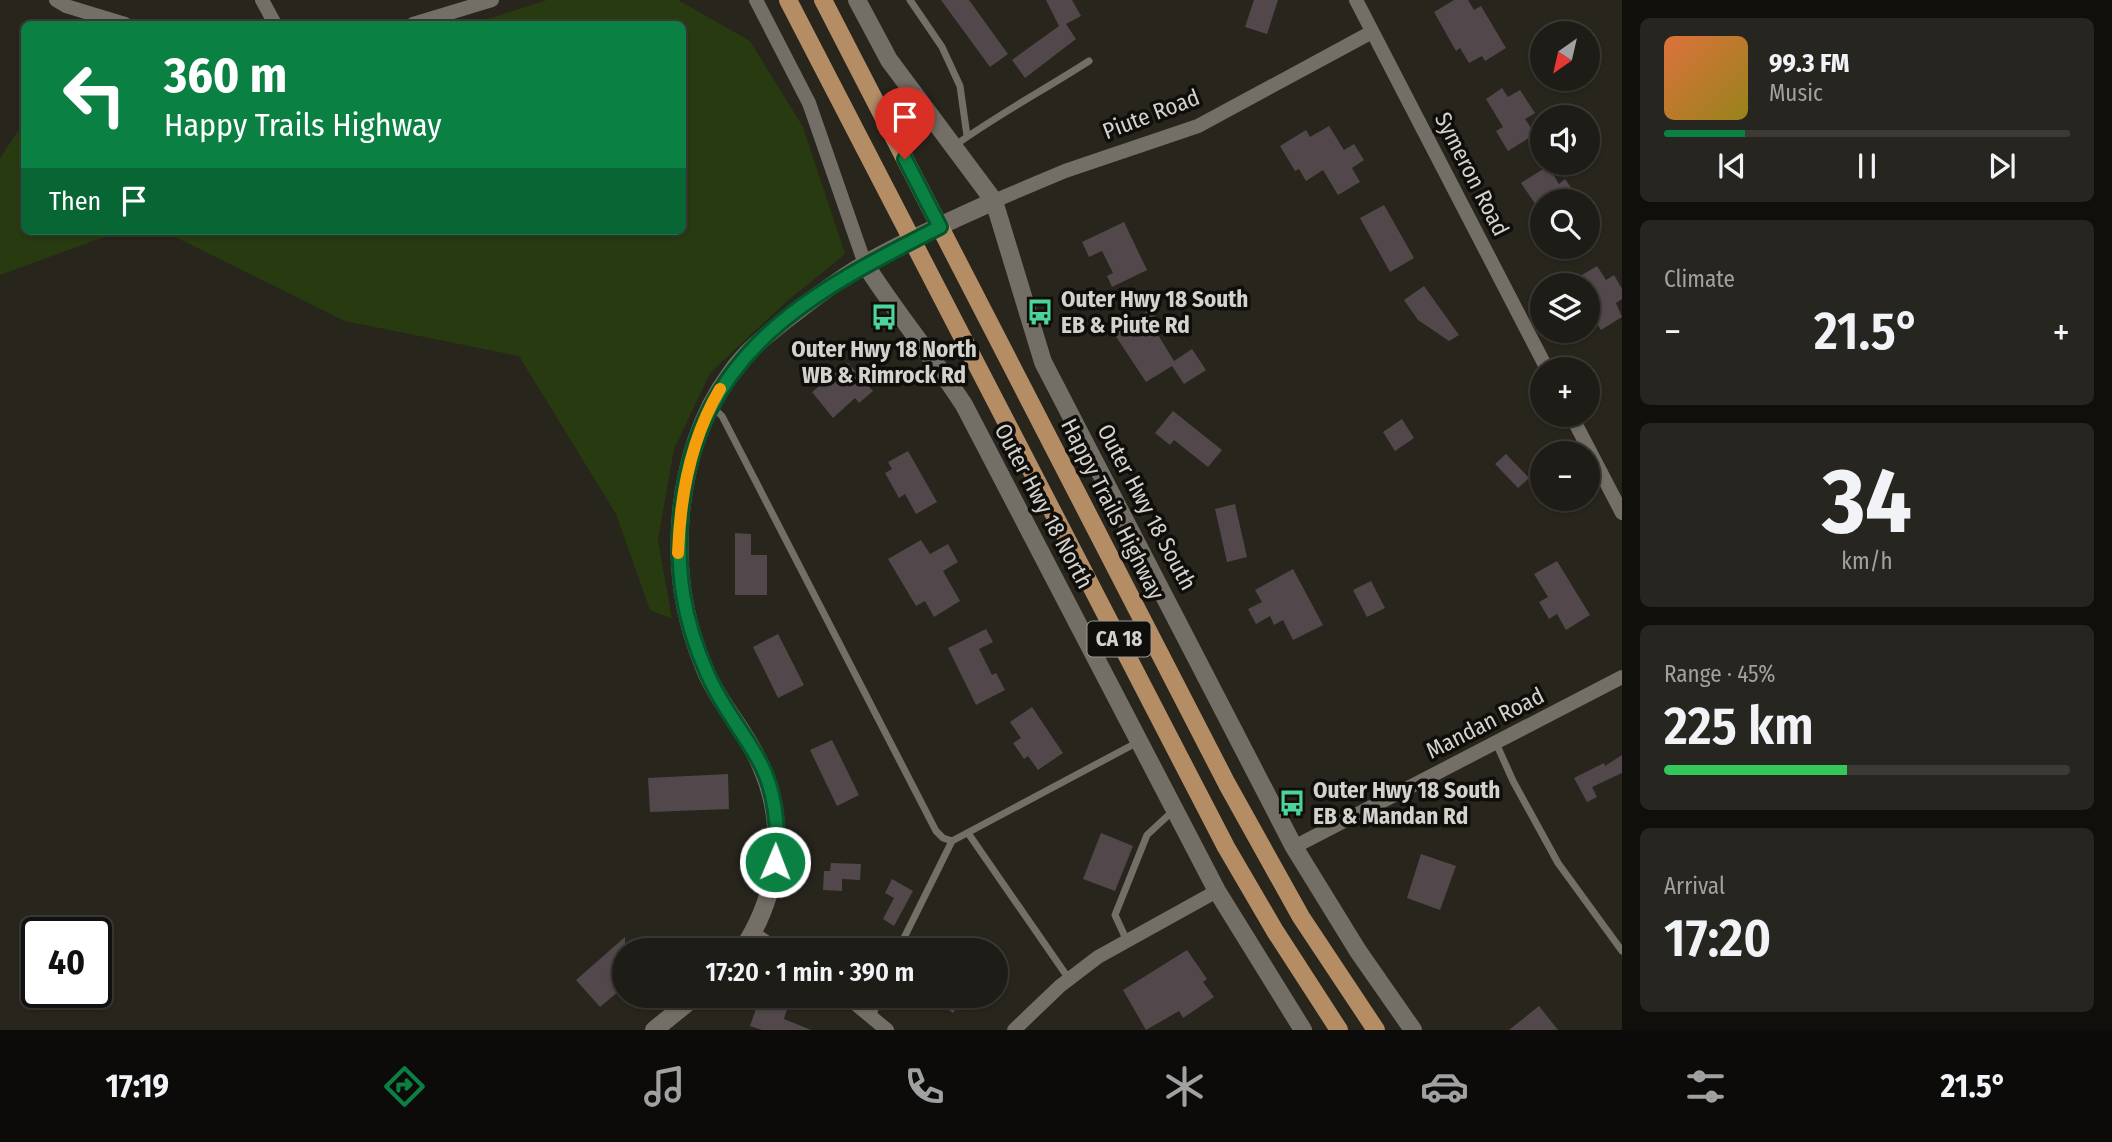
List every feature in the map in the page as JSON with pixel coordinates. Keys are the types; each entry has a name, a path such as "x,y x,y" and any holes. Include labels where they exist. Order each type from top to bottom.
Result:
{"main road":[{"name":"CA 18","path":"788,0 1226,847 1275,931 1339,1030"},
{"name":"Happy Trails Highway","path":"824,0 1227,784 1301,916 1376,1030"}],"street":[{"path":"56,0 66,6 115,21"},
{"path":"262,0 273,21"},
{"path":"423,21 492,0"},
{"name":"Outer Hwy 18 North","path":"756,0 809,103 865,264 897,314 964,405 1217,891 1303,1030"},
{"name":"Outer Hwy 18 South","path":"857,0 889,60 960,141 994,201 1044,362 1294,847 1358,951 1413,1030"},
{"name":"Symeron Road","path":"1356,0 1541,357"},
{"name":"Piute Road","path":"750,938 769,894 778,842 772,799 760,762 706,672 682,600 678,551 690,460 710,406 730,373 761,340 812,300 865,264 994,201 1065,171 1198,126 1373,32"},
{"path":"1577,427 1622,513"},
{"name":"Mandan Road","path":"1294,847 1622,677"},
{"path":"1014,1030 1069,979 1098,957 1217,891"},
{"path":"753,933 760,938"},
{"path":"654,1030 681,1008"},
{"path":"861,1008 887,1030"}],"lane":[{"path":"910,0 942,47 960,86 960,141"},
{"path":"960,141 1089,61"},
{"path":"710,406 722,416 936,831 943,838 952,841"},
{"path":"904,938 952,841 1140,742"},
{"path":"1496,743 1558,863 1622,951"},
{"path":"1128,941 1115,915 1147,835 1175,809"},
{"path":"968,833 1069,979"},
{"path":"873,1017 875,1008"}],"green space":[{"path":"547,0 678,0 750,41 803,127 845,254 786,302 710,373 674,449 658,540 672,619 650,610 616,514 519,356 345,321 171,235 686,235 686,21 481,21"},
{"path":"21,126 21,235 110,235 0,275 0,158"}],"building":[{"path":"941,0 969,0 1008,54 990,67"},
{"path":"1046,0 1072,0 1081,16 1066,24 1076,39 1025,78 1012,60 1059,26"},
{"path":"1254,0 1278,0 1267,34 1245,27"},
{"path":"1454,0 1468,0 1474,10 1481,6 1506,48 1485,61 1482,56 1469,63 1460,48 1456,51 1434,12"},
{"path":"1502,88 1508,97 1520,90 1530,105 1530,116 1525,119 1530,126 1530,137 1508,151 1496,131 1503,127 1486,99"},
{"path":"1329,126 1344,150 1354,144 1364,160 1352,168 1360,182 1338,195 1323,170 1306,181 1299,169 1295,171 1280,146 1306,130 1310,137"},
{"path":"1534,175 1554,175 1559,184 1565,179 1572,189 1530,189 1530,196 1521,183"},
{"path":"1384,205 1414,258 1390,272 1360,218"},
{"path":"1124,222 1147,270 1112,287 1107,276 1113,273 1102,251 1089,257 1082,242"},
{"path":"1597,266 1606,280 1614,275 1622,289 1622,299 1616,303 1622,317 1601,330 1600,273 1585,273"},
{"path":"1424,286 1459,335 1449,341 1418,320 1404,300"},
{"path":"1151,309 1158,322 1152,325 1174,361 1192,349 1206,370 1184,384 1172,366 1146,382 1113,332"},
{"path":"848,363 873,391 859,403 855,398 833,418 812,392"},
{"path":"1173,411 1222,450 1208,467 1174,440 1170,445 1155,433"},
{"path":"1402,419 1414,438 1395,451 1383,432"},
{"path":"908,451 937,502 916,514 905,494 899,498 885,473 892,469 888,462"},
{"path":"1506,454 1529,478 1518,488 1495,464"},
{"path":"1235,504 1247,557 1227,562 1215,509"},
{"path":"735,533 751,534 751,555 767,555 767,595 735,595"},
{"path":"921,540 930,554 948,544 958,562 943,571 960,601 934,617 925,601 916,606 888,559"},
{"path":"1557,561 1590,615 1566,630 1557,614 1549,619 1539,602 1548,597 1534,574"},
{"path":"1293,569 1323,625 1293,640 1283,620 1274,625 1270,616 1256,624 1248,609 1262,602 1255,590"},
{"path":"1371,581 1385,608 1367,617 1353,590"},
{"path":"986,629 993,642 979,649 992,675 996,673 1005,690 976,705 948,648"},
{"path":"778,634 804,685 778,698 753,647"},
{"path":"1032,707 1063,753 1038,770 1028,756 1024,759 1013,743 1021,738 1010,722"},
{"path":"832,740 859,795 837,806 810,750"},
{"path":"1622,755 1622,773 1592,787 1597,797 1587,802 1574,778 1604,763 1605,766"},
{"path":"728,774 729,809 650,812 648,778"},
{"path":"1101,833 1133,846 1115,891 1083,879"},
{"path":"1421,854 1456,866 1440,910 1407,898"},
{"path":"831,863 861,864 860,880 842,879 842,891 823,890 824,871 830,871"},
{"path":"892,879 913,891 894,926 883,919 894,898 885,893"},
{"path":"612,948 612,997 600,1007 576,980"},
{"path":"1187,950 1207,979 1203,982 1214,997 1183,1018 1179,1011 1146,1030 1123,990"},
{"path":"1539,1006 1558,1030 1509,1030"},
{"path":"756,1008 784,1008 787,1009 784,1019 811,1030 762,1030 750,1026"}],"slow traffic":[{"path":"678,553 690,460 707,412 720,389"}],"place":[{"name":"Outer Hwy 18 South EB & Piute Rd","path":"1040,312"},
{"name":"Outer Hwy 18 North WB & Rimrock Rd","path":"884,317"},
{"name":"Outer Hwy 18 South EB & Mandan Rd","path":"1292,803"}],"route":[{"path":"775,862 778,842 772,799 760,762 708,676 682,600 678,551 686,480 707,412 730,373 761,340 812,300 865,264 940,227 905,159"}]}
